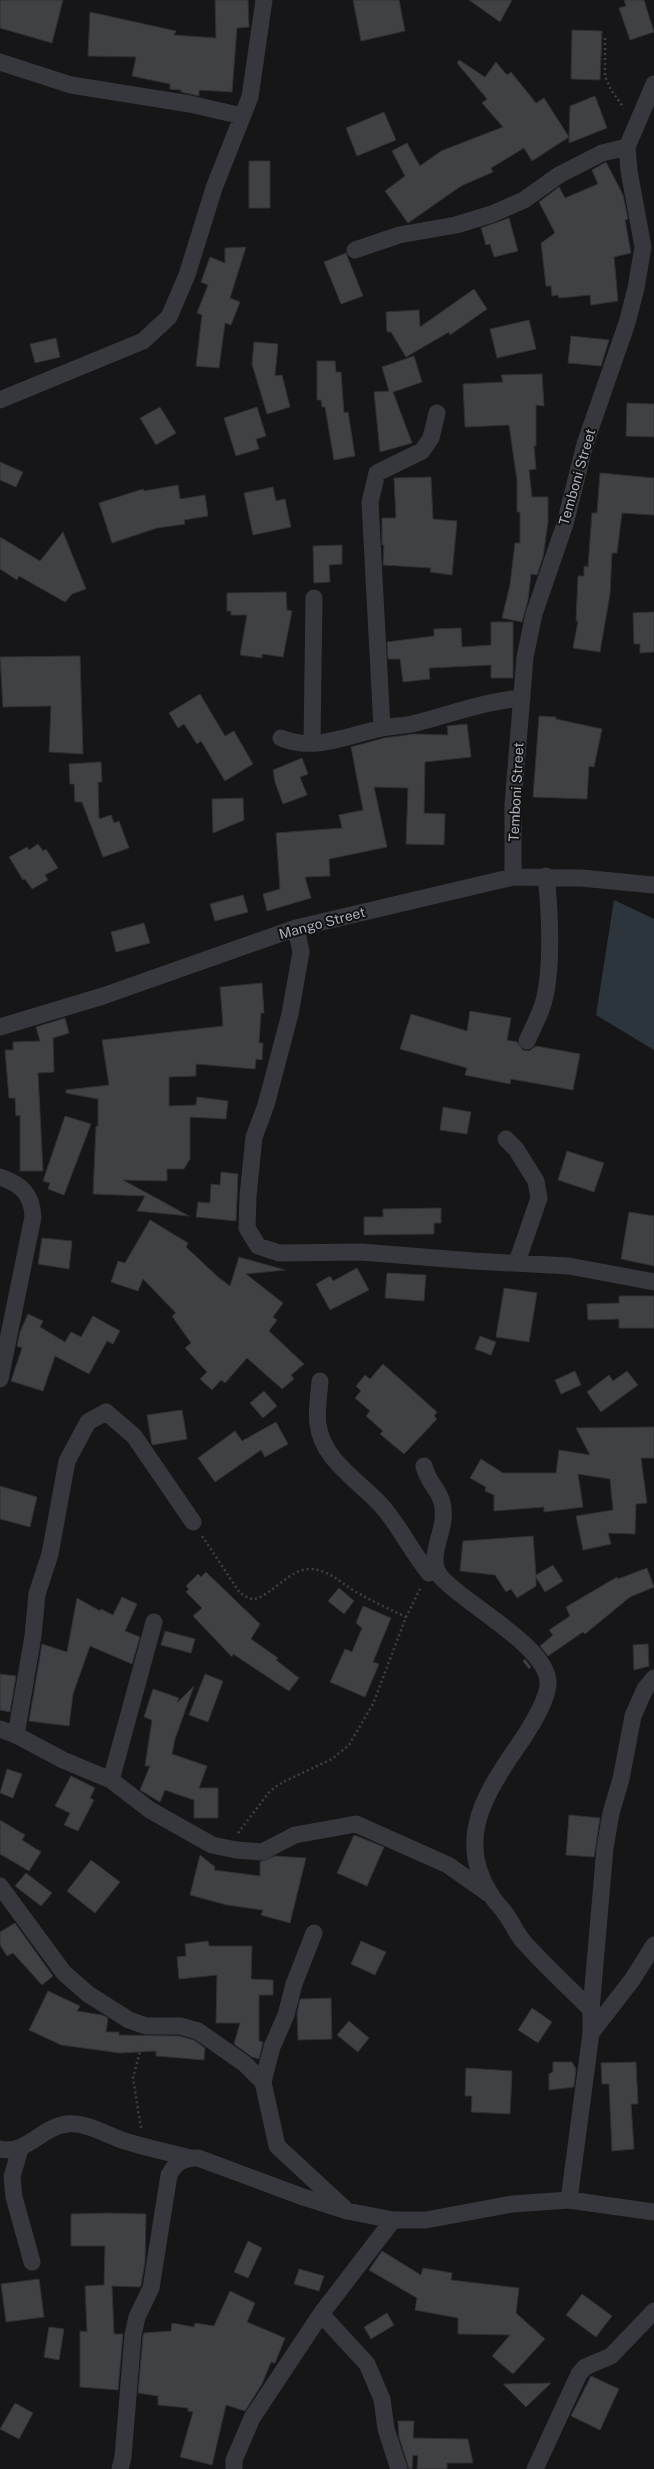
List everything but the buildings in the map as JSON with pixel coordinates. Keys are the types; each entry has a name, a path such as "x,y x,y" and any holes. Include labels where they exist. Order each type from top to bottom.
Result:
{"street":[{"path":"0,400 143,341 168,317 187,275 214,188 250,97 264,0"},
{"path":"0,62 71,85 190,104 242,116"},
{"name":"Temboni Street","path":"513,877 513,805 525,657 534,614 564,524 585,444 626,323 636,288 642,247 629,171 627,147 654,84"},
{"path":"355,250 399,236 456,225 492,214 524,200 559,175 602,153 627,147"},
{"path":"382,728 370,502 373,483 377,473 422,451 431,438 437,413"},
{"path":"312,743 314,598"},
{"path":"281,738 297,744 347,738 382,728 411,724 474,706 522,698"},
{"path":"527,1041 543,1005 547,981 550,923 546,876"},
{"name":"Mango Street","path":"0,1027 103,996 296,928 513,877 546,876 654,885"},
{"path":"296,928 301,952 290,1014 266,1105 254,1137 248,1196 248,1228 258,1246 279,1253 361,1252 473,1261 517,1262 569,1266 654,1282"},
{"path":"506,1139 516,1149 536,1181 539,1198 517,1262"},
{"path":"0,1177 16,1182 24,1189 30,1197 34,1217 0,1379"},
{"path":"320,1381 318,1424 322,1439 336,1462 382,1506 412,1552 428,1573"},
{"path":"193,1522 134,1436 106,1412 88,1422 67,1461 50,1554 37,1594 33,1636 8,1732 63,1760 110,1780 150,1810 212,1845 262,1852 295,1835 356,1824 448,1865 491,1895"},
{"path":"424,1466 426,1476 439,1490 443,1506 443,1521 434,1562 440,1577 514,1635 529,1649 546,1674 548,1682 539,1710 485,1796 476,1826 474,1849 478,1869 491,1895 523,1941 591,2010"},
{"path":"110,1780 154,1622"},
{"path":"569,2200 591,2033 591,2010 605,1848 611,1813 621,1779 633,1716 645,1689 654,1678"},
{"path":"0,1886 64,1974 88,1994 129,2020 146,2026 180,2026 198,2030 245,2064 263,2082"},
{"path":"314,1933 294,1984 286,2014 272,2047 263,2082 277,2146 347,2211"},
{"path":"591,2033 632,1980 654,1945"},
{"path":"0,2149 20,2149 50,2129 67,2124 95,2128 141,2145 190,2158 198,2158 303,2197 347,2211 393,2220 426,2220 512,2204 569,2200 654,2212"},
{"path":"20,2149 12,2177 13,2190 32,2262"},
{"path":"120,2469 123,2457 127,2396 137,2317 151,2288 169,2175 177,2163 190,2158"},
{"path":"234,2469 234,2460 252,2418 321,2314 393,2220"},
{"path":"535,2469 579,2374 585,2367 611,2356 654,2311"},
{"path":"321,2314 367,2364 382,2399 386,2430 399,2469"}],"path":[{"path":"605,38 605,76 611,90 623,105 634,130"},
{"path":"193,1522 240,1593 248,1598 254,1600 261,1597 293,1574 308,1568 331,1574 356,1591 406,1617"},
{"path":"228,1848 245,1821 270,1791 283,1782 332,1759 349,1745 373,1704 406,1617 428,1573"},
{"path":"141,2145 142,2125 133,2078 146,2026"}],"shaded area":[{"path":"614,900 654,919 654,1050 596,1015"}]}
